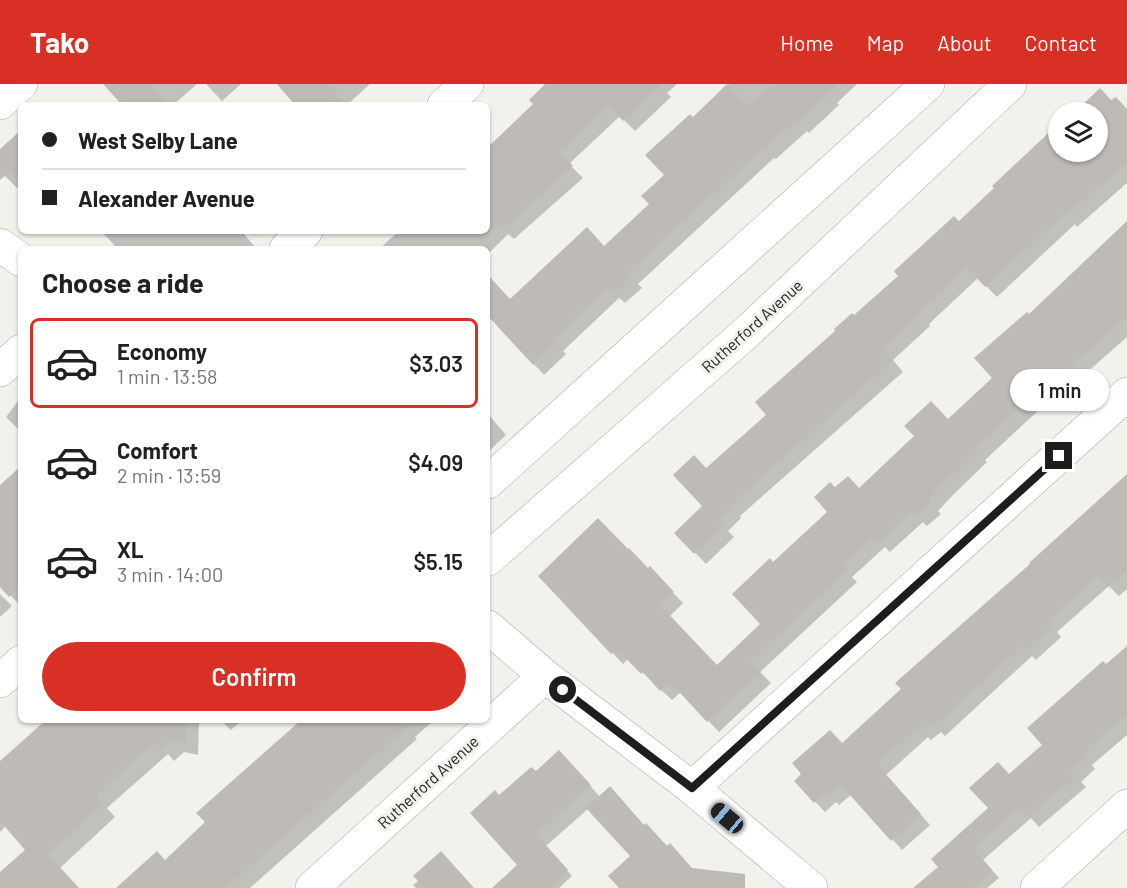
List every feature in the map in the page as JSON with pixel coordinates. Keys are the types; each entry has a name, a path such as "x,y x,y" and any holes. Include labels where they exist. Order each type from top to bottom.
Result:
{"street":[{"path":"0,103 21,84"},
{"path":"447,102 467,84"},
{"path":"490,480 928,84"},
{"name":"Rutherford Avenue","path":"490,557 747,332 1010,84"},
{"path":"289,246 303,234"},
{"path":"0,244 18,258"},
{"path":"0,370 18,354"},
{"path":"692,788 1127,394"},
{"path":"490,629 545,676 692,788 799,885"},
{"path":"0,681 18,665"},
{"name":"Rutherford Avenue","path":"312,888 545,676"},
{"path":"1037,888 1127,806"}],"building":[{"path":"103,84 150,84 166,102 119,102"},
{"path":"277,84 328,84 344,102 292,102"},
{"path":"545,84 663,84 623,121 609,106 560,152 573,166 502,230 497,225 490,231 490,145 533,104 529,100"},
{"path":"727,84 748,106 772,84 839,84 797,124 795,121 628,272 632,276 613,294 608,288 554,339 557,342 533,365 490,318 490,277 510,299 587,227 604,246 649,204 641,196 664,175 645,155 690,114 693,117"},
{"path":"1100,88 1111,100 1116,97 1127,109 1127,163 1065,217 1063,215 985,287 967,267 919,312 921,314 883,348 893,360 730,505 732,507 718,519 724,526 694,554 674,533 702,506 673,475 694,455 706,468 766,415 755,402 852,313 854,315 898,276 894,271 954,216 959,221 1048,133 1048,162 1108,162 1108,102 1085,102"},
{"path":"18,133 18,182 9,172 0,180 0,149"},
{"path":"1127,221 1127,317 1046,389 1044,386 975,448 978,451 942,484 929,499 931,502 916,517 911,512 878,543 873,538 843,565 848,570 751,660 761,672 707,722 670,682 660,691 617,649 611,654 538,576 598,518 648,568 650,566 674,592 660,605 717,665 760,624 732,594 770,558 773,562 827,512 814,497 830,482 835,487 848,476 859,488 914,436 904,426 931,401 948,419 992,378 974,358 1027,312 1029,314"},
{"path":"18,469 18,589 9,597 0,587 0,485"},
{"path":"1127,474 1127,570 1108,587 1098,577 1048,621 1052,626 1025,651 1021,647 933,727 930,723 920,731 917,728 877,764 921,814 891,841 841,785 828,796 825,793 814,803 794,781 801,774 792,763 830,730 842,743 901,689 895,683 1030,564"},
{"path":"1127,646 1127,715 1082,753 1086,757 1071,770 1076,776 1058,792 1027,817 1019,808 973,848 993,871 974,888 913,888 938,867 931,859 988,808 969,788 998,762 1009,774 1042,745 1027,728 1103,661 1106,664"},
{"path":"43,723 189,723 186,726 186,743 171,740 161,749 155,742 96,795 103,804 48,854 79,888 0,888 0,872 25,850 0,821 0,761"},
{"path":"298,723 412,723 226,888 116,888 157,851 165,860 205,822 196,813"},
{"path":"559,750 591,785 536,834 568,870 549,888 492,888 517,865 470,813 495,790 499,795 531,767 536,771"},
{"path":"610,786 644,825 646,823 667,846 670,843 692,868 745,874 745,888 619,888 608,876 630,856 586,808"},
{"path":"441,851 474,888 425,888 413,876"}],"route":[{"path":"563,690 692,788 1059,456"}]}
